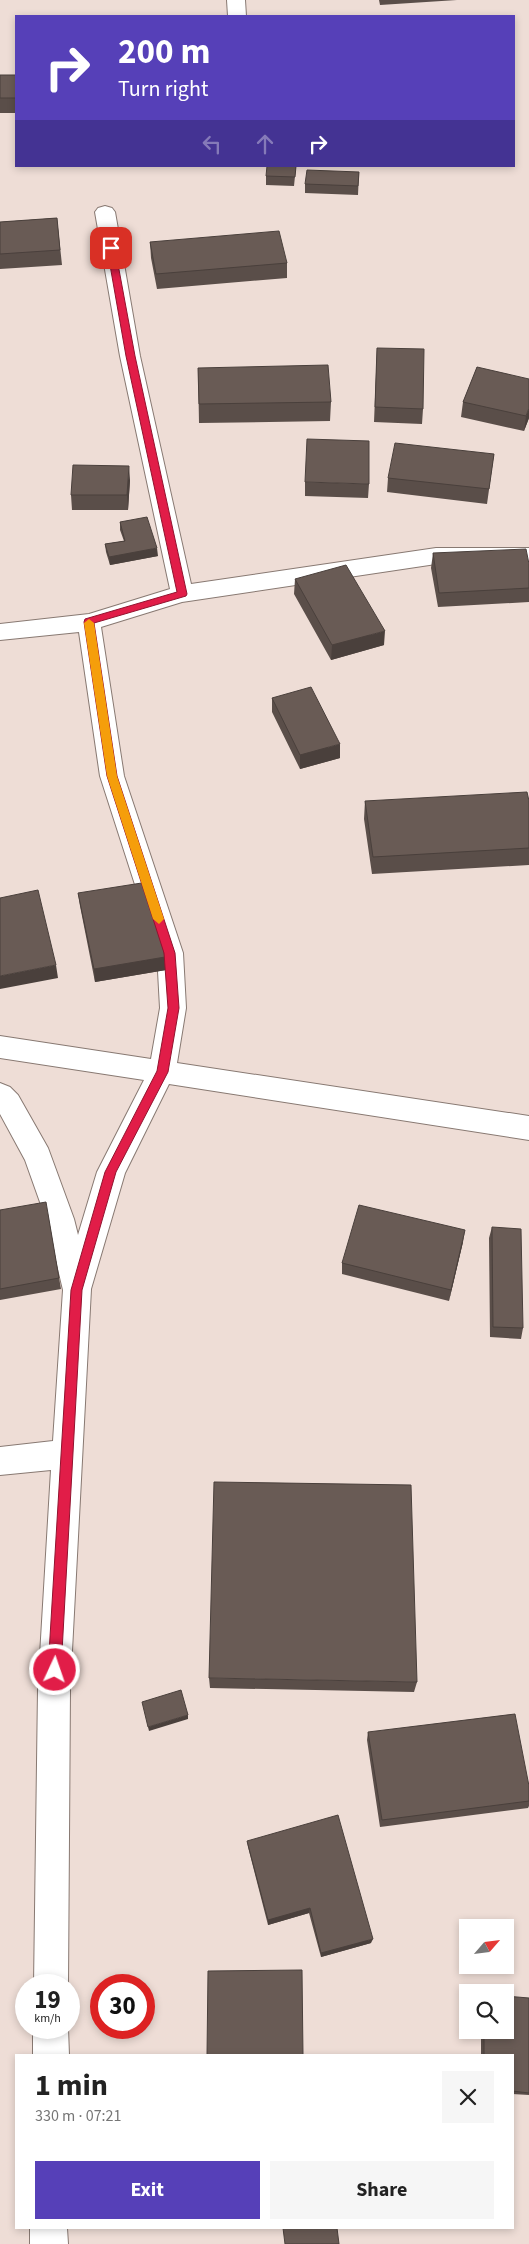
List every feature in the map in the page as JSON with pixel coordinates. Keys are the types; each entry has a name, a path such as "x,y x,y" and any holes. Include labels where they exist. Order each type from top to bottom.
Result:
{"street":[{"path":"236,0 237,15"},
{"path":"104,212 130,356 182,594"},
{"path":"0,632 89,622 182,594 436,556 529,556"},
{"path":"51,1974 54,1689 76,1290 111,1172 162,1072 173,1008 170,953 112,776 89,622"},
{"path":"0,1047 529,1128"},
{"path":"0,1095 8,1103 38,1157 60,1220 76,1290"},
{"path":"0,1460 67,1454"},
{"path":"51,2039 51,2054"},
{"path":"49,2229 49,2244"}],"building":[{"path":"0,75 15,75 15,98 0,98"},
{"path":"267,167 296,167 295,177 266,176"},
{"path":"307,170 359,172 358,186 305,184"},
{"path":"57,218 60,250 0,254 0,222"},
{"path":"279,231 287,263 156,274 150,242"},
{"path":"377,348 424,349 423,409 375,407"},
{"path":"328,365 331,402 199,404 198,368"},
{"path":"477,367 529,379 529,408 526,416 463,402"},
{"path":"307,439 369,441 369,484 305,482"},
{"path":"395,443 494,454 489,489 388,478"},
{"path":"73,465 129,466 127,495 71,495"},
{"path":"147,517 157,548 109,557 105,544 125,541 120,522"},
{"path":"526,549 529,564 529,588 439,593 433,553"},
{"path":"346,565 385,631 332,645 295,579"},
{"path":"311,687 340,744 300,755 272,698"},
{"path":"527,792 529,801 529,848 373,857 365,801"},
{"path":"148,882 165,957 94,969 78,893"},
{"path":"38,890 56,965 0,976 0,898"},
{"path":"46,1202 59,1278 0,1289 0,1210"},
{"path":"359,1205 465,1230 451,1290 342,1263"},
{"path":"492,1227 521,1229 523,1328 493,1327"},
{"path":"214,1482 411,1485 417,1682 209,1678"},
{"path":"181,1690 188,1715 148,1727 142,1702"},
{"path":"515,1714 529,1786 529,1801 382,1820 368,1732"},
{"path":"338,1815 373,1939 321,1953 310,1908 268,1920 247,1841"},
{"path":"302,1970 303,2054 207,2054 208,1971"},
{"path":"514,1997 529,1998 529,2093 514,2091 514,2054 484,2054 484,2039 514,2039"},
{"path":"283,2229 337,2229 339,2244 285,2244"}],"slow traffic":[{"path":"89,623 112,776 159,919"}],"route":[{"path":"55,1670 76,1290 111,1172 162,1072 173,1008 170,953 112,776 89,622 182,594 130,356 111,248"}]}
